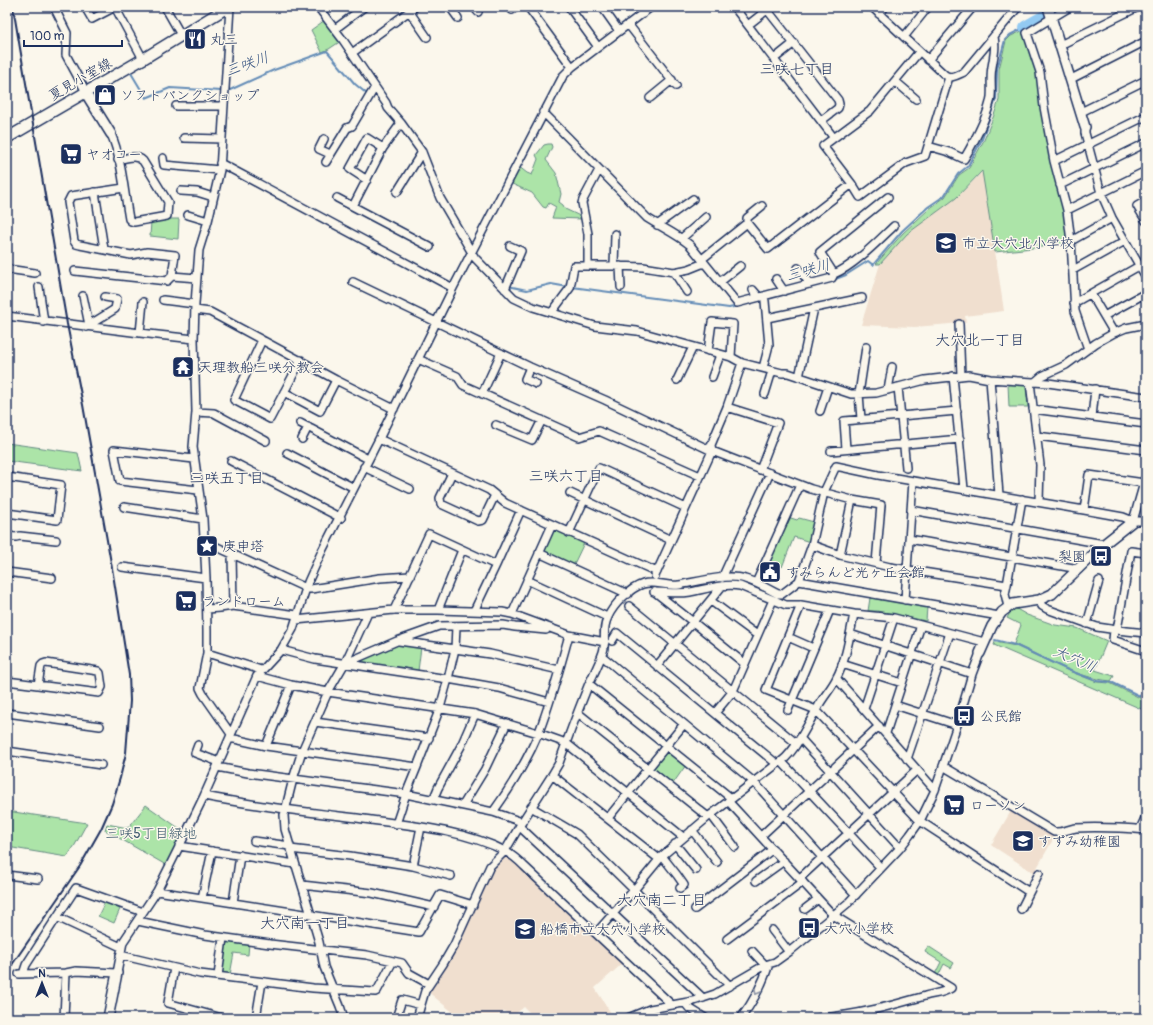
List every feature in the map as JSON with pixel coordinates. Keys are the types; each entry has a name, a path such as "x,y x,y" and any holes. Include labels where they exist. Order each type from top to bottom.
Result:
{"main road":[{"name":"夏見小室線","path":"7,138 229,7"}],"street":[{"path":"54,7 67,33 66,55 115,143 118,160 124,188 129,219 134,222 168,216 168,202 143,161 136,157 118,160"},
{"path":"85,7 92,19 114,7 143,59"},
{"path":"165,7 181,35"},
{"path":"229,7 220,166 208,221 199,250 195,307 194,339 196,412 193,441 194,459 203,519 208,653 200,688 230,736 266,746 417,767"},
{"path":"318,7 352,53 388,108 422,152 440,198 475,258 514,298 533,306 595,326 637,331 731,358 742,363 799,376 847,393 876,393 924,380 969,375 990,379 1095,389 1146,397"},
{"path":"335,29 364,7"},
{"path":"450,7 458,18"},
{"path":"528,7 572,67"},
{"path":"569,7 598,47"},
{"path":"602,7 619,31"},
{"path":"638,7 642,14"},
{"path":"108,1018 123,942 144,912 179,846 204,796 259,673 281,650 293,629 308,582 322,551 453,288 562,76 651,7"},
{"path":"734,7 834,138"},
{"path":"872,7 928,60 949,77 964,72 1017,7"},
{"path":"879,14 885,7"},
{"path":"904,37 928,7"},
{"path":"928,60 973,7"},
{"path":"1070,7 1050,13 1027,33 1040,72 1044,107 1054,161 1067,210 1071,241 1075,311 1088,349"},
{"path":"1060,45 1138,7"},
{"path":"352,53 412,9 427,37"},
{"path":"748,25 766,9 838,100 838,108 821,121"},
{"path":"1050,13 1081,112 1101,193 1112,218 1146,277"},
{"path":"628,24 674,83 650,98"},
{"path":"928,146 949,152 964,159 977,136 991,98 992,68 996,47 994,36"},
{"path":"1071,79 1146,41"},
{"path":"774,59 794,43"},
{"path":"920,52 870,111 823,146 860,197 906,163 925,156 949,77"},
{"path":"1081,112 1146,80"},
{"path":"895,81 916,99"},
{"path":"326,162 346,128 352,126 375,87"},
{"path":"176,106 224,106"},
{"path":"543,112 647,218 682,238 690,245 737,303 763,298 832,278 834,274 862,255 894,226"},
{"path":"1054,161 1146,116"},
{"path":"353,206 383,148 401,123"},
{"path":"184,138 222,140"},
{"path":"324,138 319,149 330,154"},
{"path":"367,180 350,170 367,138 383,148"},
{"path":"1060,185 1146,143"},
{"path":"397,192 422,152"},
{"path":"163,158 164,165 220,166 453,288"},
{"path":"588,266 588,234 582,203 599,170"},
{"path":"1067,210 1146,170"},
{"path":"747,223 768,249 852,184"},
{"path":"75,271 167,281 172,276 175,255 147,252 131,255 80,245 76,244 74,241 68,202 71,196 124,188"},
{"path":"181,191 197,192 213,197"},
{"path":"95,192 104,249"},
{"path":"834,274 820,252 888,197"},
{"path":"337,198 430,247"},
{"path":"657,225 693,199"},
{"path":"1146,202 1137,206 1146,221"},
{"path":"552,312 570,288 574,266 643,267 674,272 689,269 703,261 747,223 747,218 762,206"},
{"path":"188,215 208,221"},
{"path":"682,238 706,218"},
{"path":"1071,241 1112,218"},
{"path":"615,234 617,266 621,287"},
{"path":"1073,270 1125,241"},
{"path":"505,289 521,251 510,246"},
{"path":"720,282 740,266"},
{"path":"1074,303 1139,266"},
{"path":"798,268 810,284"},
{"path":"7,269 35,273"},
{"path":"674,272 687,292"},
{"path":"172,276 197,278"},
{"path":"776,279 784,291"},
{"path":"353,282 530,367 655,423 712,451 800,485 852,500 881,505 876,563"},
{"path":"40,287 44,322"},
{"path":"753,290 763,298 767,318 769,345 763,368"},
{"path":"1104,316 1146,293"},
{"path":"1091,294 1114,333"},
{"path":"83,296 87,326"},
{"path":"87,326 115,310 117,299 105,297"},
{"path":"767,318 862,298"},
{"path":"163,300 210,312 336,380 394,409"},
{"path":"140,333 143,302"},
{"path":"799,376 814,308"},
{"path":"7,316 44,322 194,339"},
{"path":"708,351 712,322 733,324 731,358"},
{"path":"959,324 962,376"},
{"path":"1032,382 1066,365 1114,333 1126,328 1146,324"},
{"path":"262,340 234,400 270,419 301,360"},
{"path":"677,380 693,347"},
{"path":"861,419 860,394 866,347"},
{"path":"482,394 501,353"},
{"path":"712,377 720,355"},
{"path":"418,359 457,376 464,385 482,394 579,437 599,430 700,476"},
{"path":"652,583 712,451 711,446 742,363"},
{"path":"530,367 524,379 536,384"},
{"path":"888,390 892,367"},
{"path":"765,394 772,371"},
{"path":"953,376 964,489"},
{"path":"990,379 999,495"},
{"path":"284,392 320,411 336,380"},
{"path":"1032,382 1033,409 1040,465 1039,502"},
{"path":"820,411 828,387"},
{"path":"898,387 906,468"},
{"path":"1092,417 1095,389"},
{"path":"727,406 778,423 760,470"},
{"path":"1033,409 1146,424"},
{"path":"846,449 844,421 957,411"},
{"path":"196,412 214,413 266,441"},
{"path":"496,425 532,440 542,420"},
{"path":"300,423 368,459"},
{"path":"302,439 308,427"},
{"path":"1036,436 1146,450"},
{"path":"379,439 489,490 505,503 657,572"},
{"path":"831,451 960,439"},
{"path":"194,459 114,450 120,481 198,490"},
{"path":"287,453 354,488"},
{"path":"231,461 340,517"},
{"path":"608,642 604,632 604,625 611,610 634,588 648,582 677,586 736,577 744,578 778,594 782,594 799,581 812,545 824,492 836,466 878,475 1123,517 1133,521 1146,521"},
{"path":"364,467 410,489"},
{"path":"569,533 599,468 686,508"},
{"path":"452,473 440,498 441,504 478,521 482,520 495,495"},
{"path":"722,578 770,473"},
{"path":"1084,510 1089,475 1144,483"},
{"path":"628,1018 650,1009 685,1003 715,994 775,962 789,952 856,895 900,848 920,821 935,790 957,725 972,674 984,642 992,626 999,616 1013,604 1044,599 1052,594 1104,544 1133,521 1146,476"},
{"path":"7,477 61,485 57,520 7,513"},
{"path":"905,600 913,481"},
{"path":"756,583 800,485"},
{"path":"570,494 671,540"},
{"path":"1008,607 1005,594 1022,499"},
{"path":"840,554 852,500"},
{"path":"124,507 203,519"},
{"path":"474,611 521,510"},
{"path":"911,510 1104,544"},
{"path":"509,626 526,580 552,524"},
{"path":"394,610 429,534 496,565"},
{"path":"7,537 20,536 56,540"},
{"path":"909,540 1079,569"},
{"path":"204,541 306,588 312,589 380,578 410,576"},
{"path":"812,545 890,567 1007,585"},
{"path":"438,610 462,550"},
{"path":"1146,553 1131,551 1113,640 1146,651"},
{"path":"539,553 628,594"},
{"path":"232,554 233,606"},
{"path":"122,566 206,578"},
{"path":"7,572 52,578"},
{"path":"526,580 607,617"},
{"path":"799,581 999,616"},
{"path":"1087,624 1099,581"},
{"path":"745,664 654,592 688,592 735,585 786,605 801,605 854,614 894,618 984,642"},
{"path":"657,666 722,586"},
{"path":"715,713 733,691 773,600"},
{"path":"1039,600 1042,606 1047,609 1087,624 1115,630 1146,633"},
{"path":"711,601 757,635"},
{"path":"801,605 766,690 816,710 920,821 1029,892"},
{"path":"207,609 233,606 297,618 394,610 502,612 569,635 608,642"},
{"path":"629,606 733,691 798,741 830,772 900,848"},
{"path":"788,710 830,610"},
{"path":"344,1018 324,967 311,915 290,847 284,821 285,809 302,751 328,692 345,663 368,613"},
{"path":"596,933 614,914 660,858 709,816 780,763 798,741 816,710 837,679 854,614"},
{"path":"864,709 894,618"},
{"path":"345,663 397,641 439,626 503,625 554,630"},
{"path":"886,733 921,625"},
{"path":"396,824 406,794 440,708 455,649 456,626"},
{"path":"417,1018 425,991 447,958 490,866 505,851 552,775 589,684 608,642 617,633 715,713 780,763 809,791 881,868"},
{"path":"908,759 950,633"},
{"path":"850,634 972,674"},
{"path":"493,812 508,791 525,761 538,733 569,635"},
{"path":"788,637 814,648"},
{"path":"397,641 490,654 559,670"},
{"path":"281,650 315,659 499,688 549,702"},
{"path":"208,653 291,685 475,714 566,743 683,837"},
{"path":"602,656 754,782 856,895"},
{"path":"7,681 99,693 102,687 100,673 98,671 46,663 41,666 38,685"},
{"path":"842,664 902,684"},
{"path":"837,679 935,790"},
{"path":"589,684 730,800 833,915 951,988 941,993 927,995 904,1002 839,1016 819,1018"},
{"path":"266,746 291,685"},
{"path":"895,705 957,725"},
{"path":"7,713 100,726"},
{"path":"578,713 709,816 735,847"},
{"path":"433,800 461,746 475,714"},
{"path":"315,722 429,738"},
{"path":"463,805 485,768 507,723"},
{"path":"608,818 684,724"},
{"path":"761,836 879,726"},
{"path":"198,745 195,753 218,764 248,773 406,794 493,812 521,824 703,998"},
{"path":"7,751 101,764"},
{"path":"943,766 1054,832 1059,833 1074,828 1143,830 1146,816"},
{"path":"727,940 801,880 848,833 917,770"},
{"path":"552,775 660,858 677,875 684,885 680,888"},
{"path":"204,796 285,809 421,827 468,836 505,851 524,866 672,1005"},
{"path":"531,807 577,834 730,986"},
{"path":"413,866 421,827"},
{"path":"692,830 717,862"},
{"path":"254,841 413,866 451,876"},
{"path":"675,844 696,870"},
{"path":"179,846 295,864"},
{"path":"695,909 773,849"},
{"path":"202,898 212,851"},
{"path":"233,903 240,855"},
{"path":"756,881 784,861"},
{"path":"1021,909 1039,873"},
{"path":"7,875 38,879"},
{"path":"302,885 372,893 434,907"},
{"path":"117,973 76,970 66,973 22,974 26,965 76,888 144,912"},
{"path":"156,891 419,932 440,895 472,905"},
{"path":"805,909 818,899"},
{"path":"57,917 121,947"},
{"path":"138,921 223,938 368,955 402,962 409,973 429,984"},
{"path":"772,930 789,952"},
{"path":"218,976 223,938"},
{"path":"752,951 767,965"},
{"path":"120,955 200,974 334,990 375,992 378,991 393,961"},
{"path":"741,1018 766,975 767,965"},
{"path":"174,968 168,1003 222,1018"},
{"path":"64,1018 66,973"},
{"path":"256,1018 262,982"},
{"path":"396,1018 402,1000 421,1006"},
{"path":"685,1003 689,1008 705,1018"}],"shaded area":[{"name":"市立大穴北小学校","path":"983,171 1004,311 965,316 966,322 950,324 915,327 861,325 880,264 907,234 956,198"},
{"name":"すずみ幼稚園","path":"1011,811 1055,836 1034,873 991,845"},
{"name":"船橋市立大穴小学校","path":"506,856 510,857 623,963 595,988 614,1018 535,1018 524,1007 512,1017 504,1011 497,1018 460,1018 427,991 489,874"}],"green space":[{"path":"325,20 341,41 322,52 311,30"},
{"path":"1024,30 1037,71 1065,210 1069,244 995,252 982,171 956,198 907,234 880,264 876,264 903,233 929,209 945,197 959,175 969,168 984,140 999,100 999,69 1006,41 1011,36"},
{"path":"551,144 552,147 546,160 556,173 561,194 559,202 565,209 582,217 582,219 552,218 556,207 549,203 546,208 543,207 532,193 510,183 518,166 532,175 538,159 536,155 544,145"},
{"path":"179,219 178,239 150,236 151,222"},
{"path":"1008,384 1024,385 1026,387 1028,407 1009,407"},
{"path":"7,443 78,453 82,471 7,461"},
{"path":"788,517 797,520 799,518 814,522 810,542 794,537 782,567 768,561"},
{"path":"554,529 584,543 573,566 543,553 551,530"},
{"path":"870,598 927,607 926,621 877,611 868,611"},
{"path":"1013,607 1027,615 1055,625 1077,628 1107,641 1095,670 1114,676 1111,681 1074,672 1014,644 1021,625 1007,618"},
{"path":"995,642 1016,646 1069,671 1097,682 1110,683 1146,701 1146,711 994,645"},
{"path":"399,643 421,647 418,671 360,664 361,660"},
{"path":"668,750 686,765 672,785 652,769 652,766"},
{"name":"三咲5丁目緑地","path":"146,805 183,831 166,865 105,830 107,824 128,828"},
{"path":"7,811 87,823 67,857 7,847"},
{"path":"105,902 120,909 114,923 98,916"},
{"path":"224,942 249,943 248,955 234,953 230,975 222,974 220,972"},
{"path":"928,946 954,963 951,968 944,964 938,976 935,974 941,962 925,952"}],"waterway":[{"name":"三咲川","path":"1025,27 1060,7"},
{"name":"三咲川","path":"833,280 846,275 868,261 873,265 902,231 928,207 944,196 958,174 968,166 982,139 996,99 997,69 1005,40 1010,35 1025,27"},
{"name":"三咲川","path":"131,73 146,98 170,88 221,91 230,90 274,70 327,51 355,84 367,94"},
{"name":"三咲川","path":"508,286 527,290 551,284 568,287"},
{"name":"三咲川","path":"572,287 729,308 738,306"},
{"name":"大穴川","path":"995,640 1015,645 1068,670 1097,681 1111,682 1146,699"}],"railway":[{"path":"7,972 80,866 101,829 112,804 126,753 130,701 129,675 113,574 67,324 13,7"}],"place":[{"name":"丸三","path":"195,39"},
{"name":"ソフトバンクショップ","path":"105,95"},
{"name":"ヤオコー","path":"71,154"},
{"name":"市立大穴北小学校","path":"946,243"},
{"name":"天理教船三咲分教会","path":"183,367"},
{"name":"庚申塔","path":"207,546"},
{"name":"梨園","path":"1101,556"},
{"name":"すみらんど光ヶ丘会館","path":"770,572"},
{"name":"ランドローム","path":"186,601"},
{"name":"公民館","path":"964,716"},
{"name":"ローソン","path":"954,805"},
{"name":"すずみ幼稚園","path":"1023,841"},
{"name":"大穴小学校","path":"809,928"},
{"name":"船橋市立大穴小学校","path":"525,929"}],"district":[{"name":"三咲七丁目","path":"797,69"},
{"name":"大穴北一丁目","path":"980,340"},
{"name":"三咲六丁目","path":"566,476"},
{"name":"三咲五丁目","path":"227,478"},
{"name":"大穴南二丁目","path":"662,900"},
{"name":"大穴南一丁目","path":"305,923"}]}
